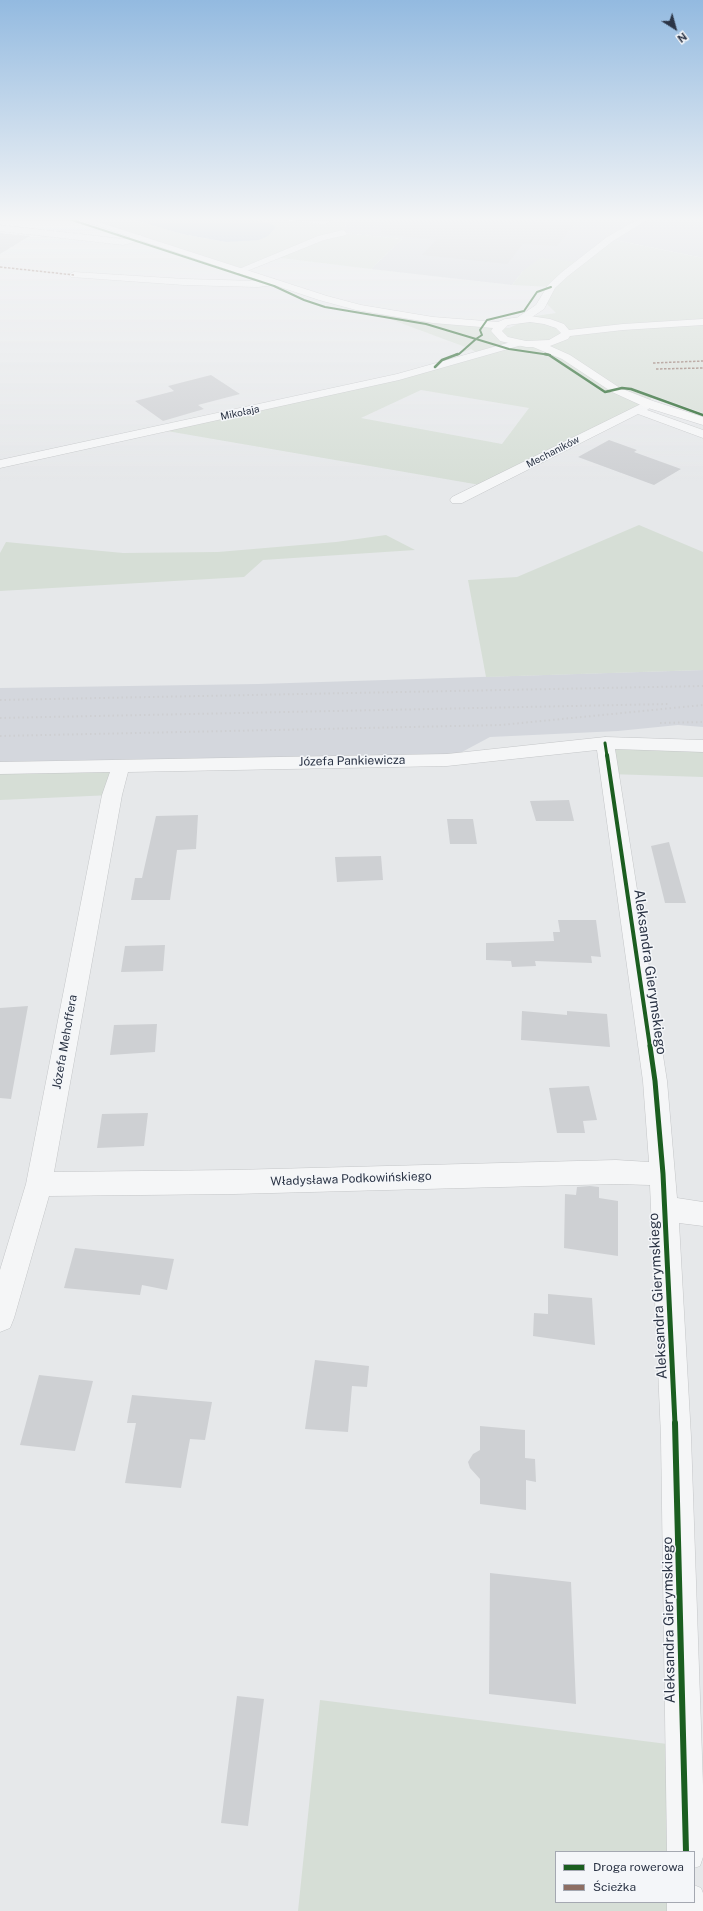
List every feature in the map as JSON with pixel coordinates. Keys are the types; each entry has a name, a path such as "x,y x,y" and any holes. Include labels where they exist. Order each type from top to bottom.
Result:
{"street":[{"path":"368,309 458,323 465,326 498,328 522,319 537,309"},
{"path":"541,309 546,321 561,333 566,357"},
{"path":"522,319 546,321"},
{"path":"534,344 561,333 623,326 703,322"},
{"path":"498,328 504,339 518,343 534,344 566,357 616,390 649,404 703,421"},
{"name":"Mikołaja","path":"477,353 478,350 504,339"},
{"name":"Mikołaja","path":"0,464 392,378 477,353 518,343"},
{"name":"Mechaników","path":"457,500 649,404"},
{"path":"637,410 703,434"},
{"name":"Józefa Pankiewicza","path":"0,768 447,760 605,743 703,746"},
{"name":"Aleksandra Gierymskiego","path":"605,743 656,1096 663,1174 676,1437 686,1851"},
{"name":"Józefa Mehoffera","path":"0,1318 39,1184 112,795 121,765"},
{"name":"Władysława Podkowińskiego","path":"39,1184 234,1182 616,1172 663,1174"},
{"path":"664,1209 703,1214"}],"shaded area":[{"path":"363,309 433,320 509,328 535,316 556,313 552,309 703,309 703,413 652,395 649,404 486,486 161,430 399,377 477,353 471,349 461,353 468,348","holes":["421,390 529,408 502,444 361,418"]},
{"path":"639,525 703,552 703,670 486,677 468,580 517,577"},
{"path":"386,535 415,550 263,560 244,577 0,591 0,553 6,542 123,553 218,552 336,542"},
{"path":"703,670 703,727 678,725 618,731 490,737 447,760 0,768 0,688 258,684"},
{"path":"605,743 703,746 703,777 609,774"},
{"path":"121,765 112,795 0,800 0,768"},
{"path":"320,1700 683,1746 686,1851 555,1851 555,1903 687,1903 687,1911 298,1911"}],"building":[{"path":"211,375 240,394 198,405 204,409 163,421 135,401 174,391 168,386"},
{"path":"609,440 637,450 634,452 681,469 654,485 578,457"},
{"path":"569,800 574,821 536,821 530,801"},
{"path":"198,815 196,849 177,850 170,900 131,900 135,878 142,878 156,816"},
{"path":"447,819 473,819 477,844 450,844"},
{"path":"669,842 686,903 665,903 651,846"},
{"path":"381,856 383,880 337,882 335,857"},
{"path":"558,920 596,920 601,957 591,956 592,963 535,961 536,966 512,967 511,961 486,960 486,943 554,941 553,932 560,932"},
{"path":"165,945 163,971 121,972 125,946"},
{"path":"28,1006 11,1099 0,1098 0,1008"},
{"path":"522,1011 567,1015 567,1011 607,1014 610,1047 521,1040"},
{"path":"157,1024 155,1052 110,1055 114,1025"},
{"path":"589,1086 597,1120 583,1121 585,1133 557,1133 549,1088"},
{"path":"148,1113 144,1146 97,1148 102,1114"},
{"path":"577,1187 599,1187 599,1198 618,1201 618,1256 564,1248 565,1194 576,1195"},
{"path":"75,1248 174,1259 167,1290 142,1285 140,1295 64,1288"},
{"path":"548,1294 592,1298 595,1345 533,1336 534,1313 548,1314"},
{"path":"315,1360 369,1366 367,1387 352,1386 348,1432 305,1429"},
{"path":"39,1375 93,1381 75,1451 20,1445"},
{"path":"132,1395 212,1402 205,1440 190,1439 181,1488 125,1483 136,1423 127,1423"},
{"path":"480,1426 525,1430 525,1458 535,1459 536,1482 526,1480 526,1510 480,1504 480,1479 470,1468 468,1462 473,1454 480,1450"},
{"path":"490,1573 571,1582 576,1704 489,1694"},
{"path":"237,1696 264,1699 248,1826 221,1823"}],"railway":[{"path":"0,700 703,686"},
{"path":"0,718 668,704"},
{"path":"0,736 501,725 703,705"},
{"path":"660,723 703,722"}],"marked path":[{"path":"653,363 703,361"},
{"path":"656,369 703,368"}],"cycle path":[{"path":"338,309 426,324 476,339 459,354 442,360 435,367"},
{"path":"525,309 524,311 487,320 480,330 482,335 476,339 509,349 549,355 605,392 610,391"},
{"path":"605,392 622,388 631,389 703,415"},
{"path":"605,743 655,1081 663,1174 676,1437 686,1851"}]}
